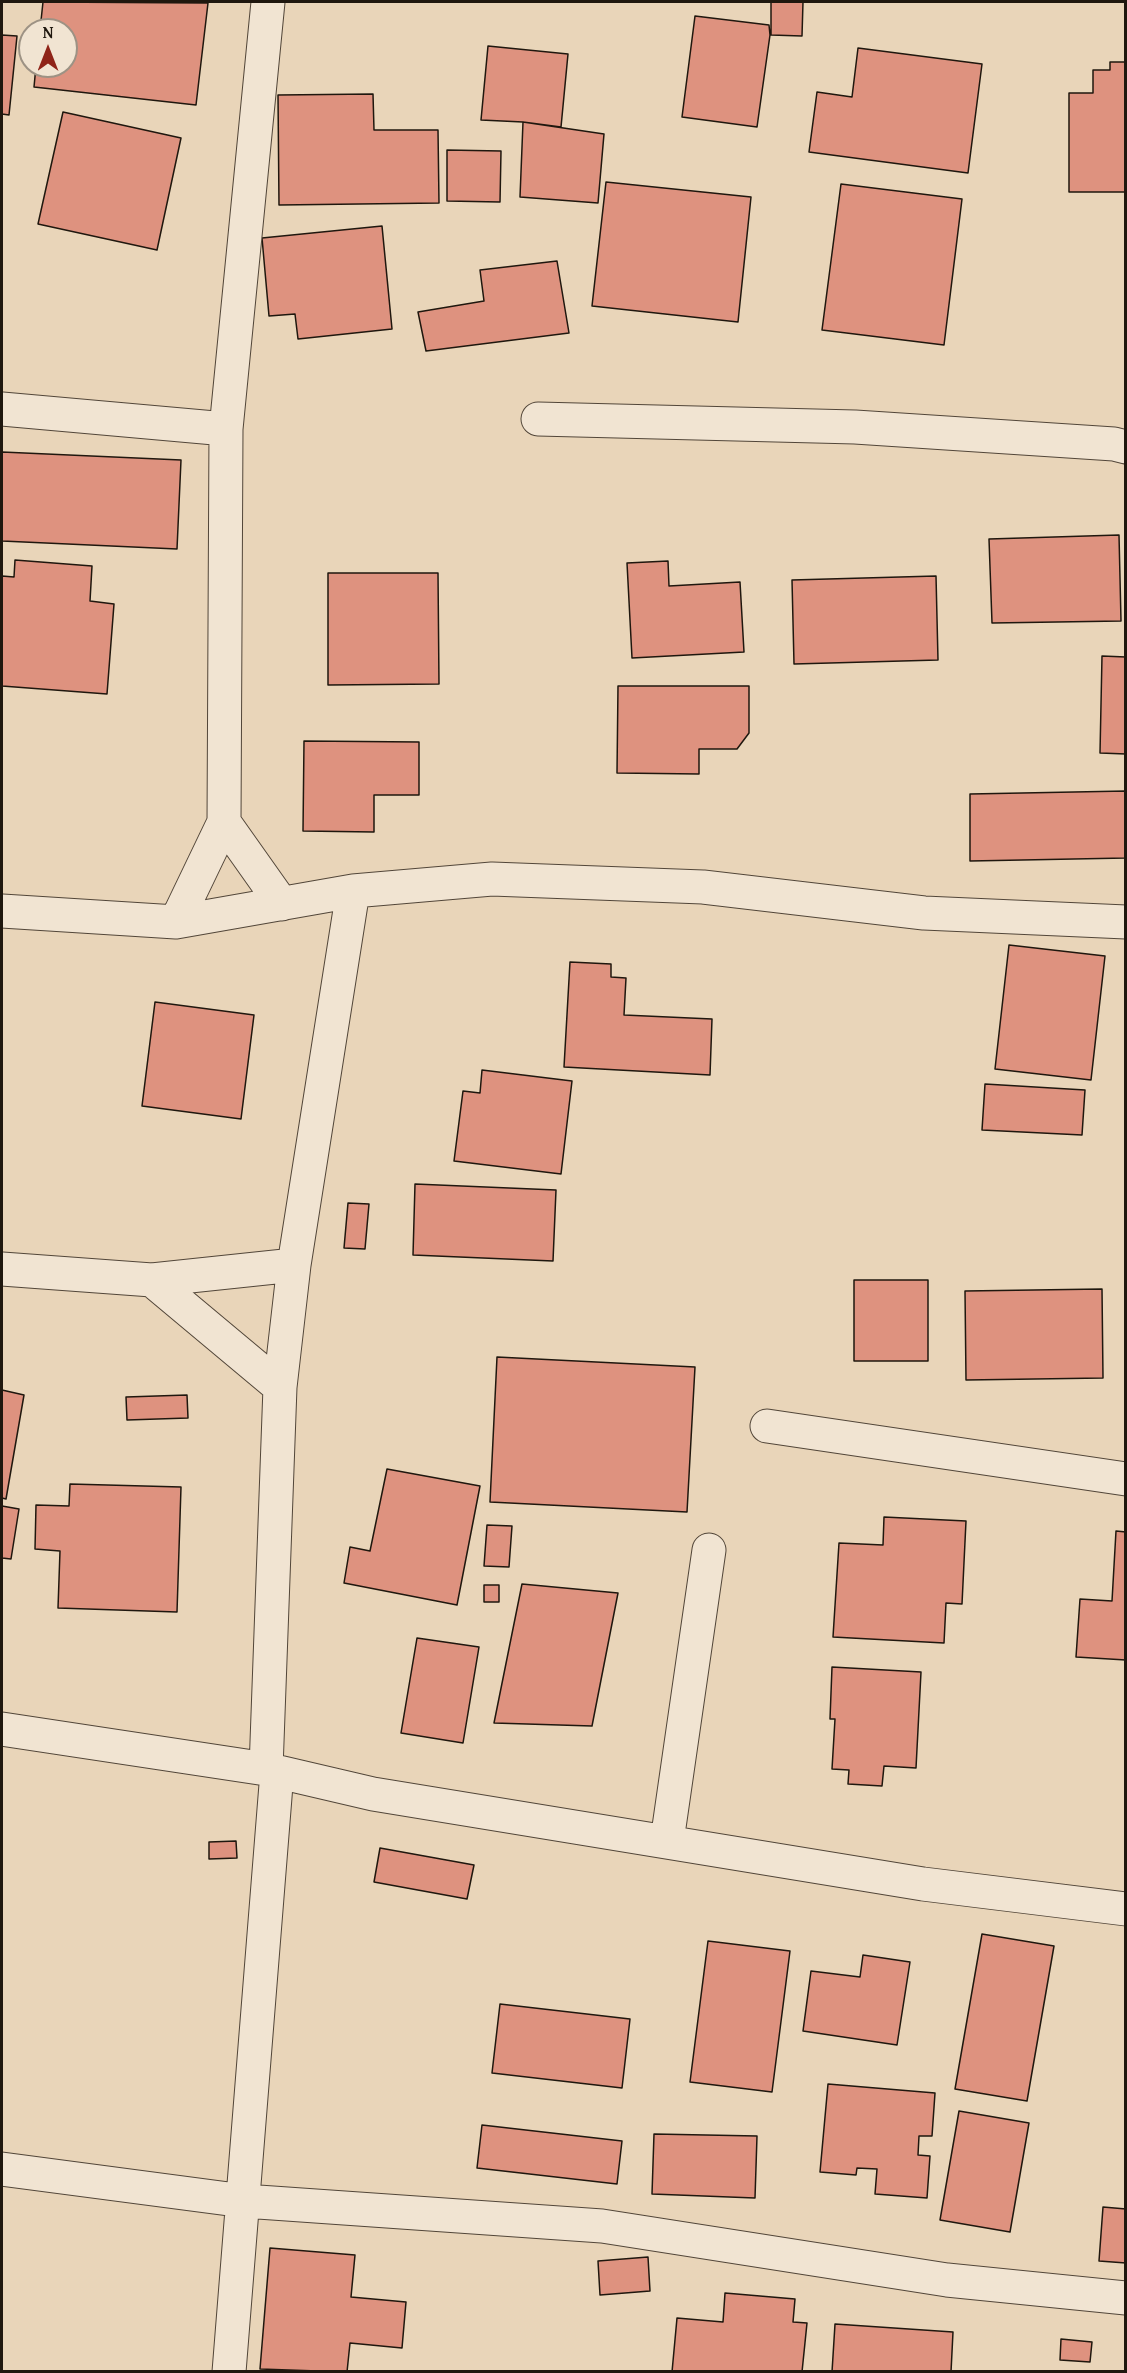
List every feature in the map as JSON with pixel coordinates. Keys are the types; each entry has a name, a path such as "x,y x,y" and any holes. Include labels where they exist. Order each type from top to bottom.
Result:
{"street":[{"path":"176,922 224,822 226,429 268,2"},
{"path":"2,408 226,429"},
{"path":"538,419 855,427 1114,444 1125,447"},
{"path":"224,822 282,904"},
{"path":"2,911 176,922 353,891 492,879 703,887 924,913 1125,922"},
{"path":"229,2372 244,2202 272,1770 280,1387 294,1265 353,891"},
{"path":"2,1269 152,1280 294,1265"},
{"path":"152,1280 280,1387"},
{"path":"767,1426 1125,1479"},
{"path":"667,1841 709,1550"},
{"path":"2,1729 272,1770 373,1794 923,1884 1125,1909"},
{"path":"2,2169 244,2202 602,2226 948,2280 1125,2298"}],"building":[{"path":"43,2 208,3 196,105 34,87 35,78 78,78 78,18 41,18"},
{"path":"771,2 803,2 802,36 771,35"},
{"path":"695,16 769,25 770,35 757,127 682,117"},
{"path":"2,35 17,36 9,115 2,114"},
{"path":"488,46 568,54 561,127 481,120"},
{"path":"858,48 982,64 968,173 809,152 817,92 852,97"},
{"path":"1110,62 1126,62 1126,192 1069,192 1069,93 1093,93 1093,70 1110,70"},
{"path":"373,94 374,130 438,130 439,203 279,205 278,95"},
{"path":"63,112 181,138 157,250 38,224"},
{"path":"523,122 604,134 598,203 520,197"},
{"path":"447,150 501,151 500,202 447,201"},
{"path":"606,182 751,197 738,322 592,306"},
{"path":"841,184 962,199 944,345 822,330"},
{"path":"382,226 392,329 298,339 295,314 269,316 262,238"},
{"path":"557,261 569,333 426,351 418,312 484,301 480,270"},
{"path":"2,452 181,460 177,549 2,541"},
{"path":"1119,535 1121,621 992,623 989,539"},
{"path":"15,560 92,566 90,601 114,604 107,694 2,686 2,576 14,577"},
{"path":"668,561 669,586 740,582 744,652 632,658 627,563"},
{"path":"328,573 438,573 439,684 328,685"},
{"path":"936,576 938,660 794,664 792,580"},
{"path":"1102,656 1126,657 1126,754 1100,753"},
{"path":"618,686 749,686 749,733 737,749 699,749 699,774 617,773"},
{"path":"304,741 419,742 419,795 374,795 374,832 303,831"},
{"path":"1126,791 1126,858 970,861 970,794"},
{"path":"1009,945 1105,956 1091,1080 995,1069"},
{"path":"570,962 611,964 611,977 626,978 624,1015 712,1019 710,1075 564,1067"},
{"path":"155,1002 254,1015 241,1119 142,1106"},
{"path":"482,1070 572,1081 561,1174 454,1161 463,1091 480,1093"},
{"path":"985,1084 1085,1090 1082,1135 982,1130"},
{"path":"415,1184 556,1190 553,1261 413,1255"},
{"path":"348,1203 369,1204 365,1249 344,1248"},
{"path":"854,1280 928,1280 928,1361 854,1361"},
{"path":"1102,1289 1103,1378 966,1380 965,1291"},
{"path":"497,1357 695,1367 687,1512 490,1502"},
{"path":"2,1390 24,1395 6,1499 2,1498"},
{"path":"187,1395 188,1418 127,1420 126,1397"},
{"path":"387,1469 480,1486 457,1605 344,1583 350,1547 370,1551"},
{"path":"70,1484 181,1487 177,1612 58,1608 60,1551 35,1549 36,1505 69,1506"},
{"path":"2,1506 19,1509 11,1559 2,1558"},
{"path":"884,1517 966,1521 962,1604 946,1603 944,1643 833,1637 839,1543 883,1545"},
{"path":"487,1525 512,1526 509,1567 484,1566"},
{"path":"1116,1531 1126,1532 1126,1660 1076,1657 1080,1599 1112,1601"},
{"path":"522,1584 618,1593 592,1726 494,1723"},
{"path":"484,1585 499,1585 499,1602 484,1602"},
{"path":"417,1638 479,1647 463,1743 401,1733"},
{"path":"832,1667 921,1672 916,1768 884,1766 882,1786 848,1784 849,1770 832,1769 835,1719 830,1719"},
{"path":"236,1841 237,1858 209,1859 209,1842"},
{"path":"380,1848 474,1865 467,1899 374,1882"},
{"path":"982,1934 1054,1946 1027,2101 955,2089"},
{"path":"708,1941 790,1951 772,2092 690,2082"},
{"path":"863,1955 910,1962 897,2045 803,2031 811,1971 860,1977"},
{"path":"500,2004 630,2019 622,2088 492,2073"},
{"path":"828,2084 935,2093 932,2136 919,2136 918,2155 930,2156 927,2198 875,2194 877,2169 857,2168 856,2175 820,2172"},
{"path":"959,2111 1029,2123 1010,2232 940,2220"},
{"path":"482,2125 622,2141 617,2184 477,2168"},
{"path":"654,2134 757,2136 755,2198 652,2194"},
{"path":"1103,2207 1126,2209 1126,2263 1099,2261"},
{"path":"270,2248 355,2255 351,2297 406,2302 402,2348 350,2343 347,2372 260,2369"},
{"path":"648,2257 650,2291 600,2295 598,2261"},
{"path":"725,2293 795,2299 793,2322 807,2323 802,2372 672,2372 677,2318 723,2322"},
{"path":"835,2324 953,2332 951,2372 832,2372"},
{"path":"1061,2339 1092,2342 1090,2362 1060,2360"}]}
